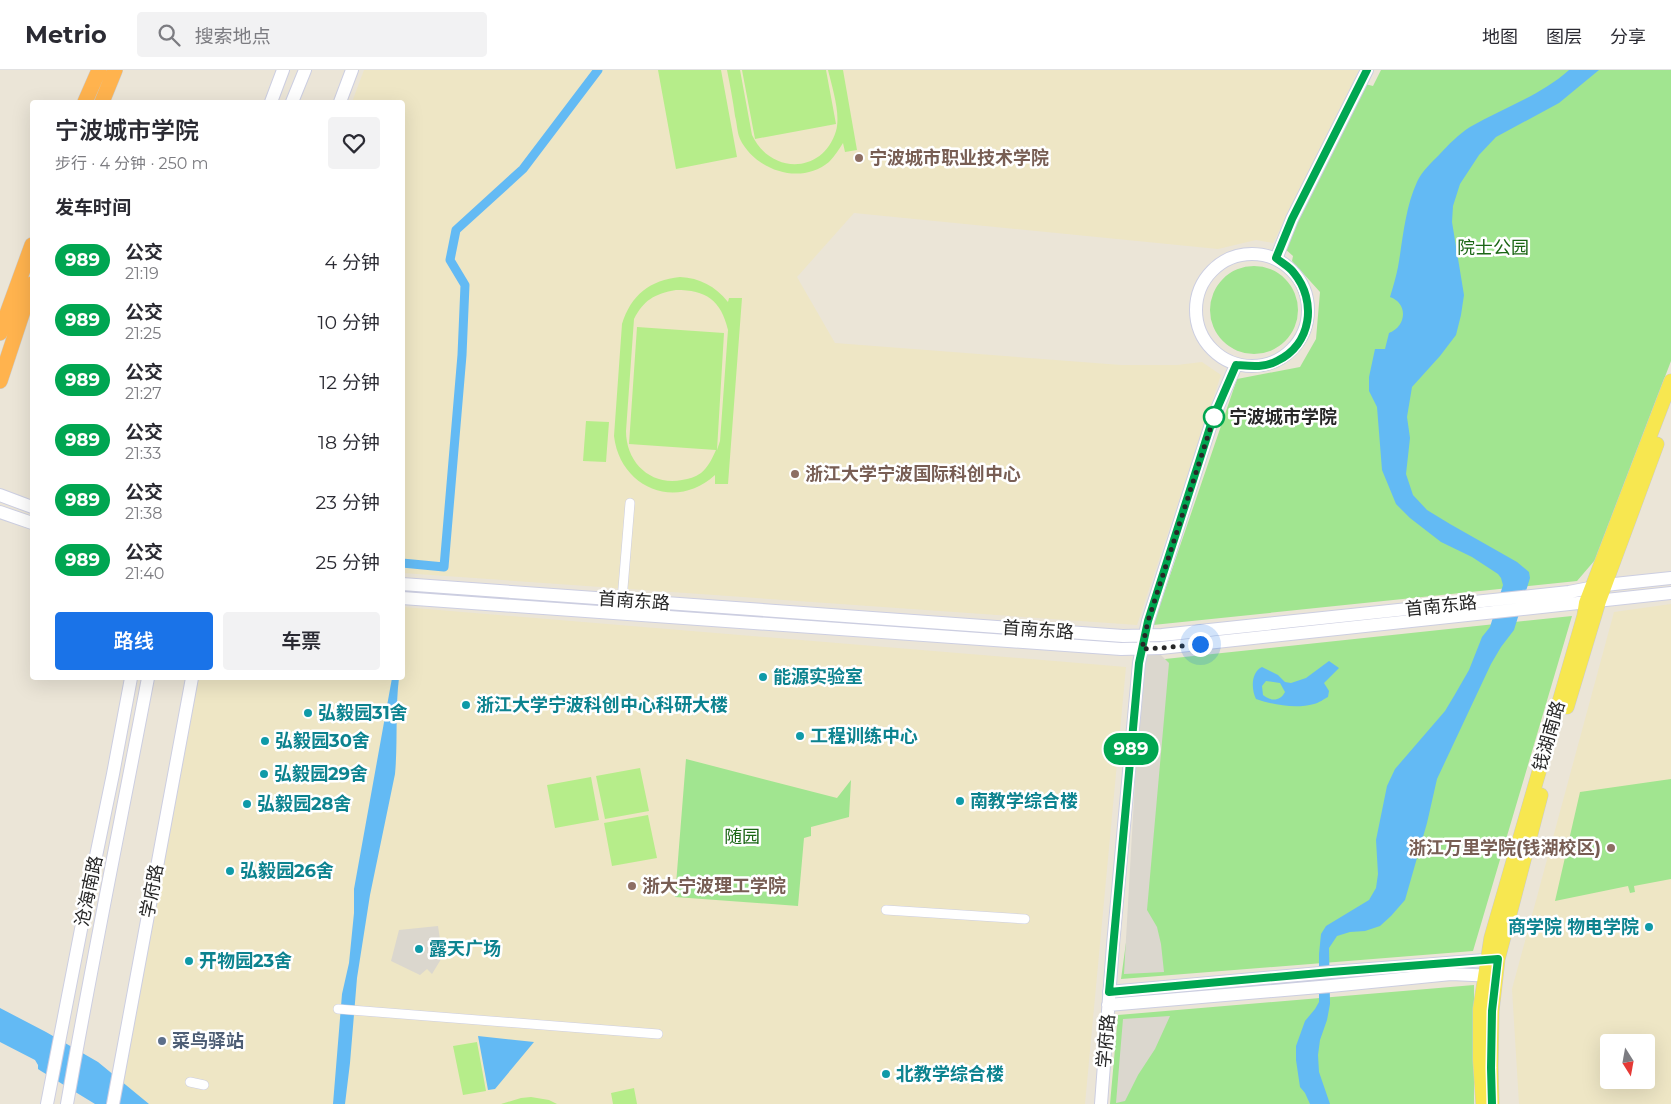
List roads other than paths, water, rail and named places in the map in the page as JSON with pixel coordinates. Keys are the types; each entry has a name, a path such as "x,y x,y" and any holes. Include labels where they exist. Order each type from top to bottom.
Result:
{"highway":[{"path":"86,100 99,70"},
{"path":"103,100 115,70"},
{"path":"0,333 30,250"},
{"path":"0,381 30,290"}],"main road":[{"path":"272,100 283,70"},
{"path":"293,100 305,70"},
{"path":"341,100 352,70"},
{"path":"1276,258 1292,219 1367,70"},
{"path":"1258,254 1276,258 1294,271 1305,289 1309,309 1306,330 1294,348 1278,361 1257,367 1236,365 1219,357 1206,344 1197,327 1195,308 1198,290 1208,274 1222,262 1240,255 1258,254"},
{"name":"学府路","path":"1101,1104 1138,673 1142,649 1148,621 1213,418 1236,365"},
{"name":"钱湖南路","path":"1599,587 1671,381"},
{"name":"钱湖南路","path":"1483,1104 1480,1060 1480,1009 1490,976 1492,960 1549,764 1593,602 1671,405"},
{"path":"0,496 30,506"},
{"path":"0,512 30,522"},
{"name":"首南东路","path":"405,584 1113,636 1145,636 1489,601 1671,578"},
{"name":"首南东路","path":"405,598 1142,649 1671,593"},
{"name":"沧海南路","path":"47,1104 81,928 114,774 131,680"},
{"name":"沧海南路","path":"68,1099 100,919 114,860 148,680"},
{"name":"学府路","path":"113,1104 192,680"},
{"path":"1109,998 1307,974 1492,960"},
{"path":"1109,998 1309,988 1451,974 1490,976"},
{"name":"钱湖南路","path":"1490,976 1492,1104"}],"street":[{"path":"622,600 630,503"},
{"path":"886,910 1025,919"},
{"path":"338,1010 658,1034"},
{"path":"190,1082 204,1085"}],"water":[{"path":"1569,70 1599,70 1559,103 1496,137 1479,155 1460,184 1453,206 1452,222 1464,295 1461,315 1456,335 1412,387 1407,417 1410,438 1406,474 1413,495 1427,510 1517,562 1529,572 1530,578 1514,630 1491,664 1437,779 1427,823 1405,900 1380,926 1337,936 1329,948 1330,1004 1318,1055 1319,1072 1330,1104 1310,1104 1300,1087 1296,1046 1305,1021 1319,1002 1321,934 1326,926 1369,900 1376,888 1378,874 1376,840 1387,786 1395,769 1445,711 1454,696 1469,670 1482,637 1490,627 1503,585 1498,574 1472,557 1441,542 1410,518 1396,504 1382,470 1377,407 1369,391 1369,377 1375,349 1385,349 1389,333 1395,330 1402,320 1403,315 1400,304 1390,297 1398,267 1410,202 1417,182 1424,171 1462,133 1546,87"},
{"path":"1329,661 1339,668 1324,683 1329,691 1328,697 1316,703 1285,706 1256,699 1254,695 1254,677 1258,669 1262,667 1278,675 1285,682 1291,683 1306,678","holes":["1266,681 1280,683 1285,692 1280,698 1275,700 1263,695 1262,686"]},
{"path":"392,680 399,680 395,774 370,895 357,978 345,1104 333,1104 342,994 349,963 354,913 354,889"},
{"path":"0,1008 98,1062 149,1104 95,1104 41,1071 38,1069 35,1060 0,1042"},
{"path":"478,1036 534,1042 495,1089 488,1090"}],"waterway":[{"path":"405,563 444,567 462,355 465,285 450,260 456,230 523,169 598,70"}],"place":[{"name":"宁波城市职业技术学院","path":"859,158"},
{"name":"宁波城市学院","path":"1214,417"},
{"name":"浙江大学宁波国际科创中心","path":"795,474"},
{"name":"能源实验室","path":"763,677"},
{"name":"浙江大学宁波科创中心科研大楼","path":"466,705"},
{"name":"弘毅园31舍","path":"308,713"},
{"name":"工程训练中心","path":"800,736"},
{"name":"弘毅园30舍","path":"265,741"},
{"name":"弘毅园29舍","path":"264,774"},
{"name":"南教学综合楼","path":"960,801"},
{"name":"弘毅园28舍","path":"247,804"},
{"name":"浙江万里学院(钱湖校区)","path":"1611,848"},
{"name":"弘毅园26舍","path":"230,871"},
{"name":"浙大宁波理工学院","path":"632,886"},
{"name":"商学院 物电学院","path":"1649,927"},
{"name":"露天广场","path":"419,949"},
{"name":"开物园23舍","path":"189,961"},
{"name":"菜鸟驿站","path":"162,1041"},
{"name":"北教学综合楼","path":"886,1074"}],"park label":[{"name":"院士公园","path":"1493,248"},
{"name":"随园","path":"742,837"}]}
